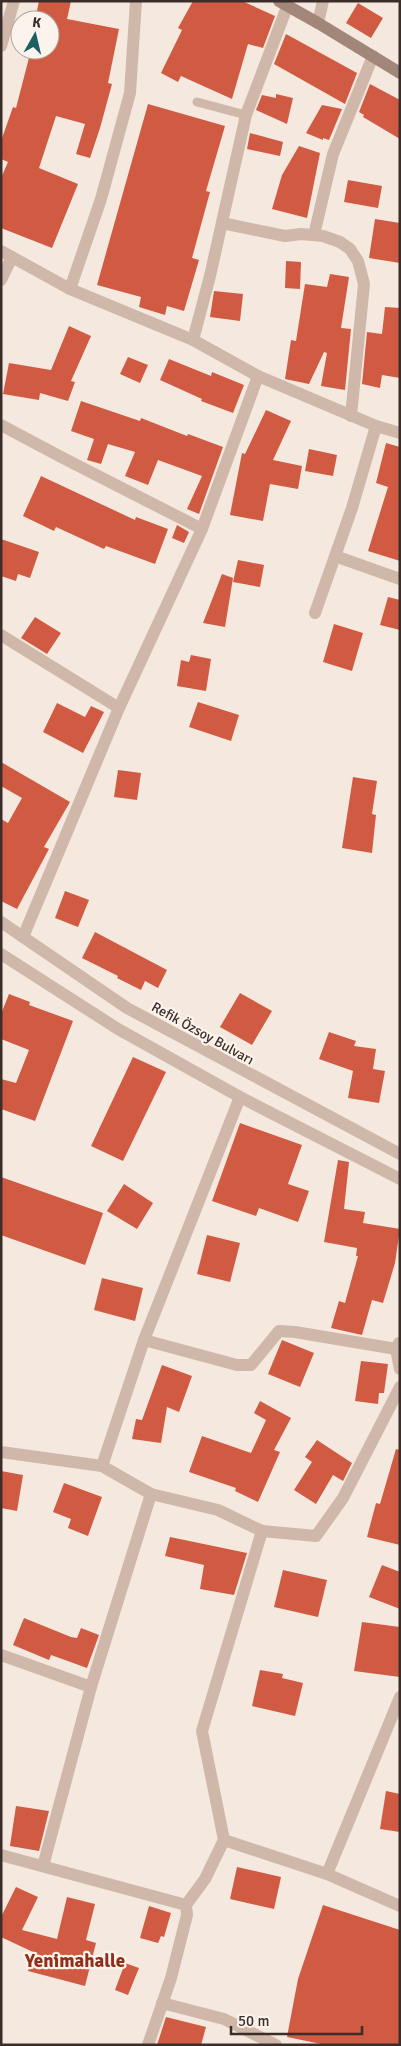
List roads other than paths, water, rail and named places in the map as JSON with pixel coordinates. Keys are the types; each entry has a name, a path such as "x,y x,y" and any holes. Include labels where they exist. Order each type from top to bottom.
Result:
{"main road":[{"path":"283,4 400,73"}],"street":[{"path":"1,46 14,1"},
{"path":"70,289 100,199 130,93 136,1"},
{"path":"318,23 323,1"},
{"path":"193,340 246,115 283,4"},
{"path":"314,235 333,154 373,56"},
{"path":"222,223 284,236 301,234 323,236 340,242 350,249 358,261 364,284 351,416"},
{"path":"1,280 7,254 70,289 193,340 258,376 351,416 400,434"},
{"path":"24,937 119,708 202,528 258,376"},
{"path":"1,425 202,528"},
{"path":"315,613 376,426"},
{"path":"335,556 400,579"},
{"path":"1,635 119,708"},
{"name":"Refik Özsoy Bulvarı","path":"1,922 127,1008 400,1154"},
{"path":"1,954 118,1029 240,1097 400,1179"},
{"path":"102,1466 144,1340 240,1097"},
{"path":"144,1340 237,1366 251,1365 279,1332 294,1332 398,1345 400,1369"},
{"path":"1,1452 102,1466 151,1494 218,1510 262,1531 316,1536 343,1498 400,1387"},
{"path":"43,1866 90,1687 151,1494"},
{"path":"148,2045 187,1915 186,1905 205,1879 224,1840 202,1731 262,1531"},
{"path":"1,1655 90,1687"},
{"path":"327,1874 400,1697"},
{"path":"224,1840 327,1874 400,1906"},
{"path":"1,1855 186,1905"},
{"path":"162,2003 224,2019 276,2045"}],"lane":[{"path":"197,102 246,115"}],"district":[{"name":"Yenimahalle","path":"75,1960"}]}
